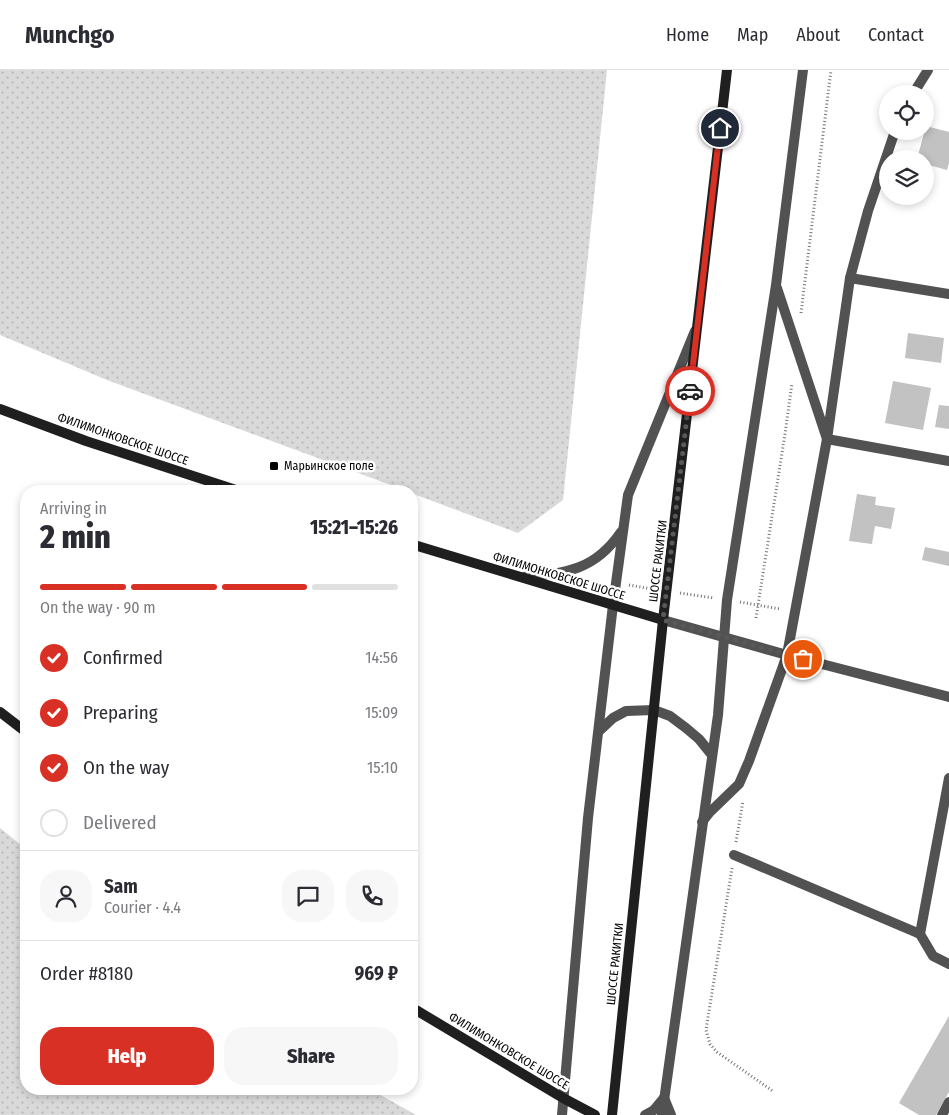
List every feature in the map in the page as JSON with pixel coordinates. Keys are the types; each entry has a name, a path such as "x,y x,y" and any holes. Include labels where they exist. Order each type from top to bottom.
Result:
{"main road":[{"name":"ШОССЕ РАКИТКИ","path":"612,1115 663,620 727,70"},
{"name":"ФИЛИМОНКОВСКОЕ ШОССЕ","path":"0,409 86,441 221,485"},
{"name":"ФИЛИМОНКОВСКОЕ ШОССЕ","path":"418,546 663,620"},
{"path":"0,712 20,727"},
{"name":"ФИЛИМОНКОВСКОЕ ШОССЕ","path":"418,1011 594,1115"}],"street":[{"path":"662,1115 718,715 727,600 776,285 803,70"},
{"path":"919,85 928,70"},
{"path":"702,823 710,812 739,784 750,762 786,655 827,440 850,278 868,211 892,140"},
{"path":"850,278 949,294"},
{"path":"776,285 827,440"},
{"path":"562,1115 588,818 628,495 698,323"},
{"path":"827,440 949,461"},
{"path":"523,577 560,574 591,563 611,547 624,530"},
{"name":"ФИЛИМОНКОВСКОЕ ШОССЕ","path":"663,620 786,655 949,697"},
{"path":"599,731 613,718 626,711 654,710 670,716 686,728 712,755"},
{"path":"920,934 949,778"},
{"path":"734,855 920,934 933,956 949,964"},
{"path":"645,1115 654,1110 664,1098"},
{"path":"664,1098 670,1115"},
{"path":"942,1115 949,1102"}],"path":[{"path":"616,584 794,611"},
{"path":"743,799 706,1030 710,1044 717,1052 774,1092"}],"shaded area":[{"path":"0,70 607,70 563,500 518,533 418,496 418,485 391,485 107,380 0,335"},
{"path":"0,828 20,844 20,1095 381,1095 416,1115 0,1115"}],"building":[{"path":"934,128 949,132 949,163 947,170 934,166 934,150 919,150 922,140 934,140"},
{"path":"908,333 944,338 941,363 905,358"},
{"path":"893,381 931,388 923,430 885,423"},
{"path":"939,405 949,406 949,429 935,427"},
{"path":"857,494 876,497 875,505 895,508 891,529 875,526 872,544 849,541"},
{"path":"925,547 949,552 949,566 922,560"},
{"path":"949,1016 949,1092 936,1115 919,1115 899,1103"}],"way so far":[{"path":"690,391 663,620 803,659"}],"place":[{"name":"Марьинское поле","path":"274,466"}],"route":[{"path":"690,391 720,128"}]}
